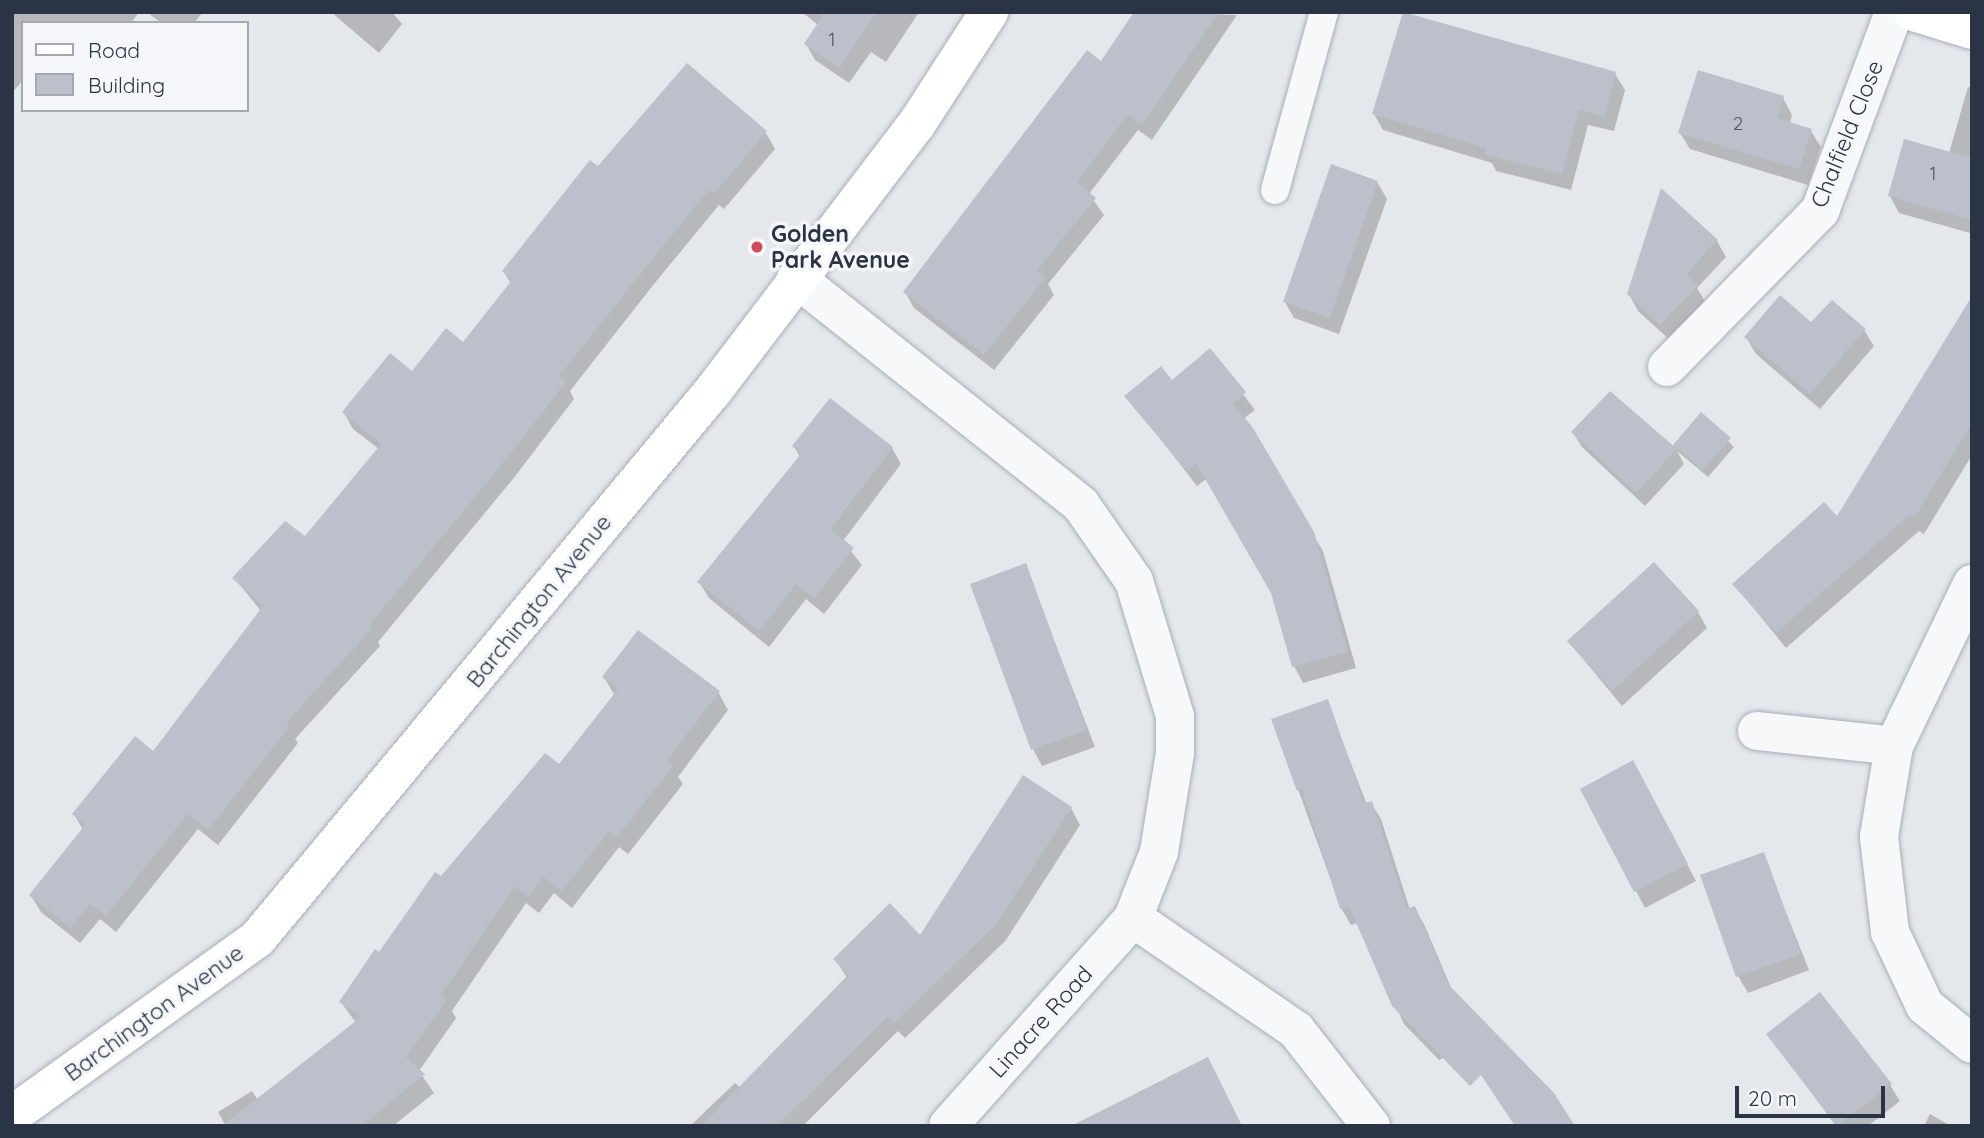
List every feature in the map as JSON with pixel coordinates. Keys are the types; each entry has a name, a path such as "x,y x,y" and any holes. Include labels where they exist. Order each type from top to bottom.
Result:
{"street":[{"name":"Barchington Avenue","path":"12,1115 258,937 713,391 796,278 916,125 989,12"},
{"name":"Chalfield Close","path":"1667,367 1820,211 1894,12"},
{"path":"1913,12 1972,30"},
{"path":"796,278 1082,505 1134,580 1175,716 1175,753 1159,852 1133,918 1296,1030 1371,1126"},
{"path":"1972,584 1894,746 1879,837 1890,932 1925,1006 1972,1044"},
{"path":"1757,731 1894,746"},
{"name":"Linacre Road","path":"948,1126 1133,918"}],"lane":[{"path":"1275,190 1324,12"}],"building":[{"path":"825,12 877,12 839,68 804,44"},
{"path":"1134,12 1219,12 1142,125 1128,114 1077,182 1096,198 1037,270 1046,277 984,355 903,292 1087,50 1101,61"},
{"path":"1403,12 1616,72 1605,116 1579,110 1562,174 1485,155 1486,148 1372,114"},
{"path":"687,63 767,131 714,194 709,190 645,268 559,376 566,382 504,462 369,625 372,628 286,723 290,726 208,830 188,814 106,916 90,904 70,928 29,895 85,825 72,814 135,736 153,751 263,606 232,578 285,521 305,536 381,444 342,412 390,353 412,371 446,328 463,342 512,280 502,271 590,160 598,166"},
{"path":"1698,70 1784,96 1777,118 1812,129 1799,169 1678,133"},
{"path":"1904,139 1972,158 1972,220 1888,196"},
{"path":"1331,164 1378,181 1330,318 1283,302"},
{"path":"1661,188 1718,240 1686,274 1698,285 1660,325 1627,294"},
{"path":"1780,295 1811,322 1832,300 1866,329 1810,394 1744,337"},
{"path":"1972,296 1972,424 1914,518 1909,515 1776,633 1732,584 1824,502 1837,516"},
{"path":"1210,348 1246,392 1233,404 1253,428 1314,532 1348,652 1292,667 1271,593 1196,463 1187,471 1124,396 1161,366 1172,380"},
{"path":"1610,391 1677,449 1636,493 1571,432"},
{"path":"830,398 893,447 831,529 854,548 814,598 796,584 759,631 697,582 801,454 792,446"},
{"path":"1701,412 1731,438 1702,470 1673,445"},
{"path":"1654,562 1699,611 1612,691 1567,641"},
{"path":"1026,563 1087,730 1031,750 970,584"},
{"path":"638,630 720,691 667,760 674,765 617,837 609,831 562,891 543,877 528,897 515,886 441,995 447,999 406,1058 425,1074 361,1126 222,1126 361,1017 339,1002 375,949 379,952 435,872 441,876 545,753 559,764 618,689 602,677"},
{"path":"1328,699 1364,803 1372,801 1407,909 1415,906 1448,984 1554,1093 1575,1126 1515,1126 1481,1075 1470,1086 1392,1006 1349,906 1340,909 1302,789 1297,791 1271,719"},
{"path":"1633,760 1688,864 1634,892 1580,789"},
{"path":"1023,775 1072,807 997,923 895,1023 888,1016 777,1126 701,1126 848,975 833,959 890,903 920,935"},
{"path":"1764,852 1801,954 1736,977 1700,875"},
{"path":"1820,992 1892,1084 1837,1126 1766,1034"},
{"path":"1208,1057 1242,1126 1071,1126"}],"place":[{"name":"Golden Park Avenue","path":"757,247"}]}
